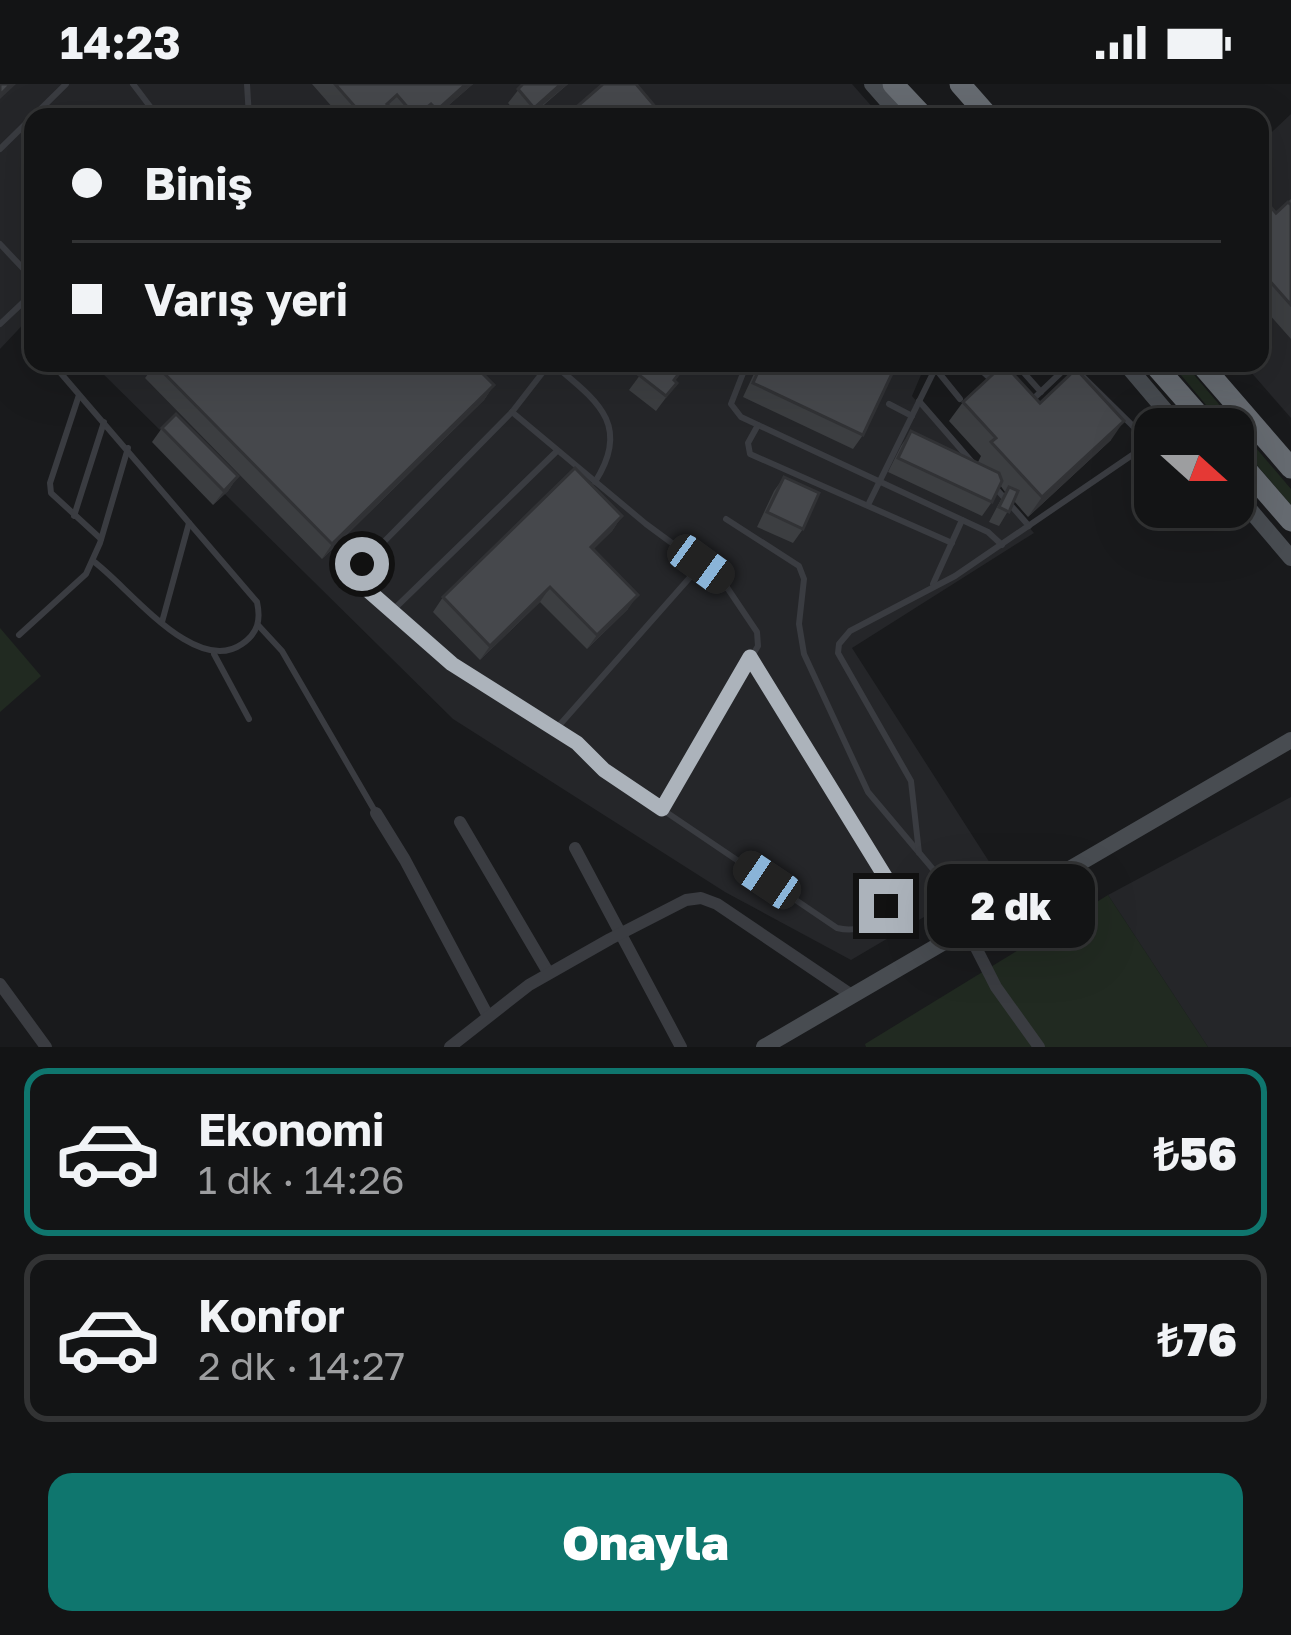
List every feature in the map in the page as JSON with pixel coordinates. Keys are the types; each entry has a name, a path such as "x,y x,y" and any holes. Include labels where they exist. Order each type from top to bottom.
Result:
{"highway":[{"path":"893,84 916,108"},
{"path":"911,84 931,108"},
{"path":"960,84 981,108"},
{"path":"976,84 996,108"},
{"path":"1161,372 1193,408"},
{"path":"1208,372 1291,467"},
{"path":"1254,478 1291,521"}],"street":[{"path":"872,84 893,108"},
{"path":"1132,372 1162,408"},
{"path":"1254,515 1291,558"},
{"path":"764,1047 1291,740"},
{"path":"376,813 488,1016"},
{"path":"460,822 548,972"},
{"path":"575,848 681,1047"},
{"path":"450,1047 548,972 686,900 706,899 854,996"},
{"path":"970,928 996,986 1040,1047"},
{"path":"0,984 46,1047"}],"lane":[{"path":"41,108 66,84"},
{"path":"133,84 151,108"},
{"path":"0,148 24,125"},
{"path":"0,244 24,269"},
{"path":"0,324 24,301"},
{"path":"60,372 257,602 258,625 283,651 376,813"},
{"path":"544,372 512,412 362,564 358,572 362,585 452,664 577,743 604,770 837,928 868,926 884,911 886,878 750,657"},
{"path":"562,372 597,401 607,418 611,448 595,482"},
{"path":"743,372 731,404 741,417 988,532 1002,544"},
{"path":"868,506 934,372"},
{"path":"942,372 960,399"},
{"path":"983,372 1004,392"},
{"path":"1023,372 1041,392"},
{"path":"1020,406 1026,407 1062,372"},
{"path":"920,854 910,781 838,653 839,644 850,631 1002,544 1130,459 1143,445 1141,434 1078,372"},
{"path":"80,393 50,483 55,500 101,539"},
{"path":"920,401 1029,526"},
{"path":"889,404 912,416"},
{"path":"512,412 722,580 757,632 759,642 662,809"},
{"path":"74,516 105,422"},
{"path":"758,425 748,443 750,454 952,543"},
{"path":"19,635 81,581 93,561 128,448"},
{"path":"392,611 558,450"},
{"path":"726,519 799,566 804,579 799,624 804,654 868,792 920,854 970,928"},
{"path":"932,587 962,520"},
{"path":"162,622 189,524"},
{"path":"93,561 192,644 213,652 238,647 258,625"},
{"path":"556,729 701,564"},
{"path":"213,652 249,719"}],"shaded area":[{"path":"0,84 852,84 873,108 24,108 24,324 0,349"},
{"path":"1291,114 1291,418 1251,372 1269,372 1269,135"},
{"path":"101,372 922,372 912,396 1034,533 852,648 997,874 851,960 725,892 453,719"},
{"path":"1178,372 1192,372 1222,408 1208,408"},
{"path":"1254,445 1291,489 1291,505 1254,462"},
{"path":"0,628 41,676 0,712"},
{"path":"1291,797 1291,1047 1208,1047 1108,895"},
{"path":"1108,895 1208,1047 866,1047 865,1044"}],"building":[{"path":"335,84 466,84 439,108 431,104 408,108 397,95 387,104 391,108 356,108"},
{"path":"523,84 561,84 534,108 518,89"},
{"path":"603,84 636,84 656,108 575,108"},
{"path":"1288,202 1291,205 1291,305 1269,280 1269,205 1276,213"},
{"path":"163,372 481,372 494,385 332,544"},
{"path":"642,372 680,372 666,396 639,375"},
{"path":"758,372 893,372 863,435 753,383"},
{"path":"995,372 1011,372 1040,403 1073,372 1079,372 1124,421 1042,497 991,442 996,438 963,402"},
{"path":"176,414 238,476 224,491 162,428"},
{"path":"911,431 999,473 1002,481 992,502 898,458"},
{"path":"575,468 622,516 591,547 638,595 597,635 550,587 490,646 443,597"},
{"path":"784,477 819,493 803,529 767,512"},
{"path":"1009,487 1018,491 1009,512 999,507"}],"route":[{"path":"362,564 358,572 362,585 452,664 577,743 604,770 662,809 750,657 886,878 886,906"}]}
